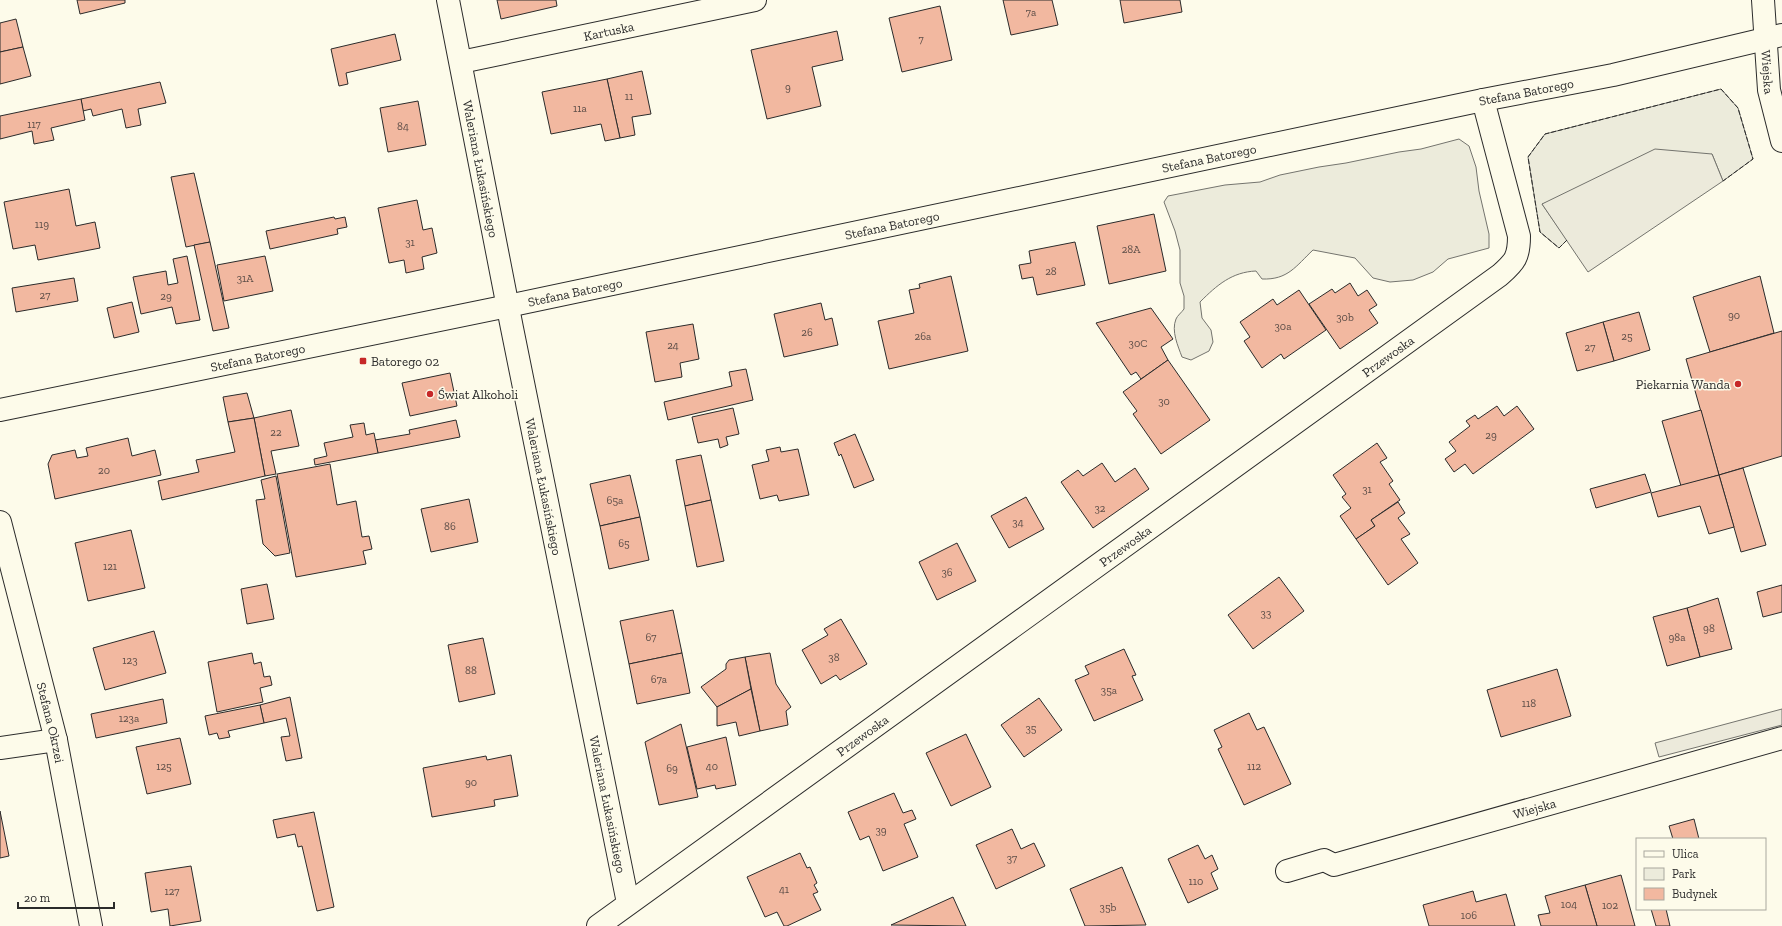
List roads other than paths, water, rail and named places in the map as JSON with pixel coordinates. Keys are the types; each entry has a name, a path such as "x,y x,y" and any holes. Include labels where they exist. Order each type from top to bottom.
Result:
{"street":[{"name":"Waleriana Łukasińskiego","path":"448,0 628,903"},
{"name":"Kartuska","path":"461,62 755,0"},
{"name":"Wiejska","path":"1763,0 1773,37 1769,90 1782,141"},
{"name":"Stefana Batorego","path":"0,410 508,306 1483,100 1613,75 1773,37"},
{"name":"Przewoska","path":"598,926 1494,280 1514,262 1519,250 1519,236 1483,100"},
{"name":"Stefana Okrzei","path":"0,522 56,740 91,926"},
{"name":"Wiejska","path":"1287,872 1324,860 1334,865 1782,738"},
{"path":"0,748 56,740"}],"place":[{"name":"Batorego 02","path":"363,361"},
{"name":"Piekarnia Wanda","path":"1738,384"},
{"name":"Świat Alkoholi","path":"430,394"}]}
